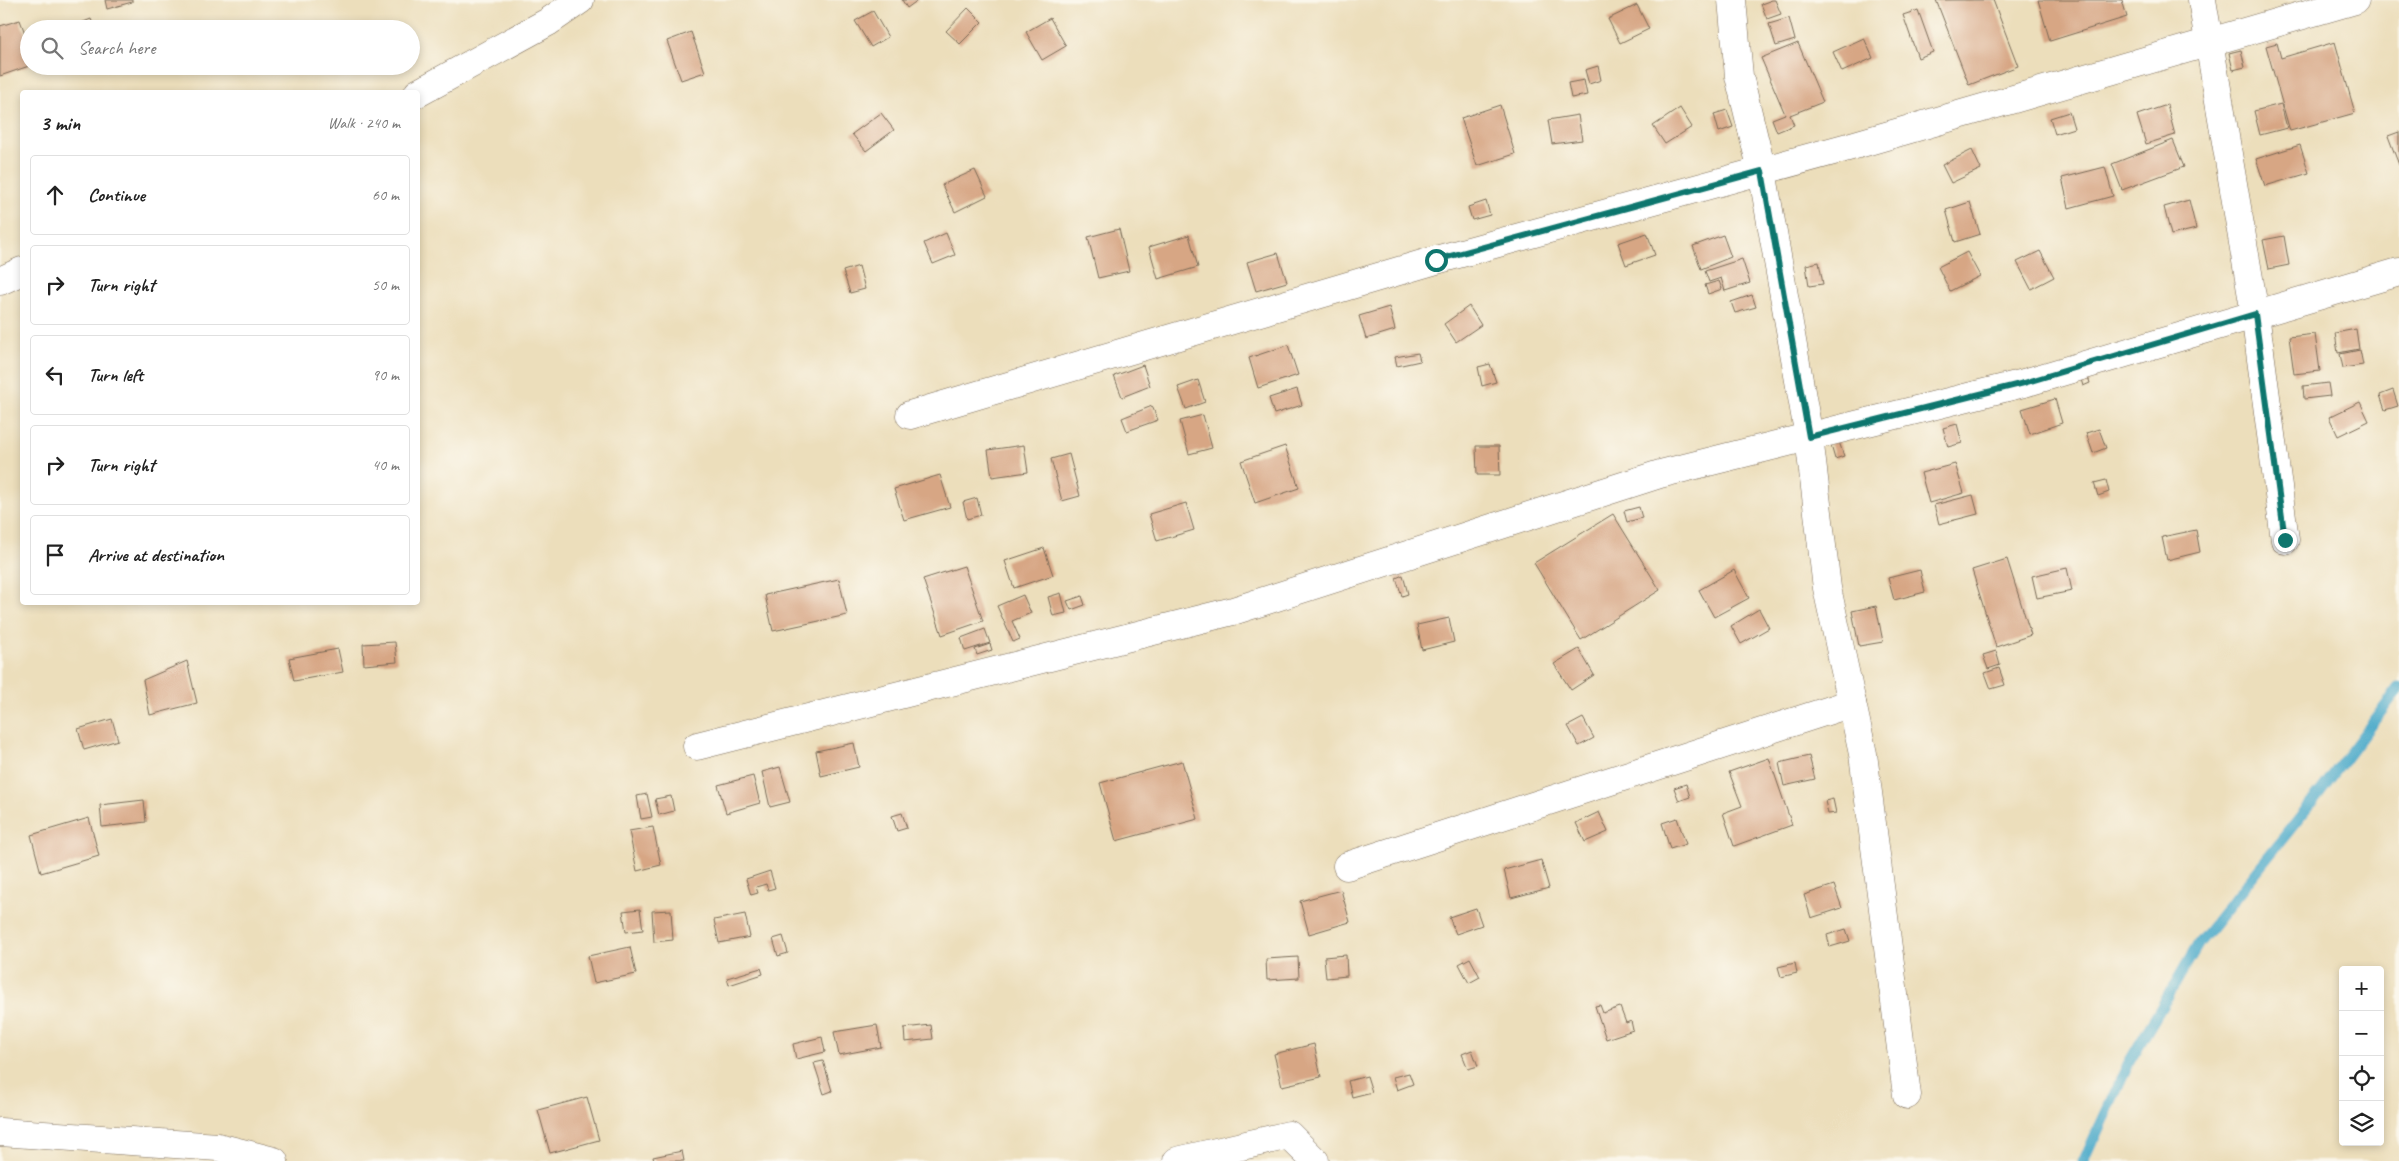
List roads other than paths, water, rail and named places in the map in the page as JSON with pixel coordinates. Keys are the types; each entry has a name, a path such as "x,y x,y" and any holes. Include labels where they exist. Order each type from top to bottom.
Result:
{"street":[{"path":"420,92 548,22 580,0"},
{"path":"1732,0 1739,76 1762,171 1809,437 1827,588 1864,754 1907,1095"},
{"path":"2202,0 2255,314 2285,540"},
{"path":"910,415 1426,262 1762,171 2356,0"},
{"path":"697,746 1233,611 1660,474 2024,383 2399,272"},
{"path":"0,281 20,273"},
{"path":"1347,866 1852,703"},
{"path":"0,1132 218,1147 274,1161"},
{"path":"1177,1161 1289,1135 1315,1161"}],"waterway":[{"path":"2084,1161 2128,1064 2199,943 2320,792 2399,688"}]}
